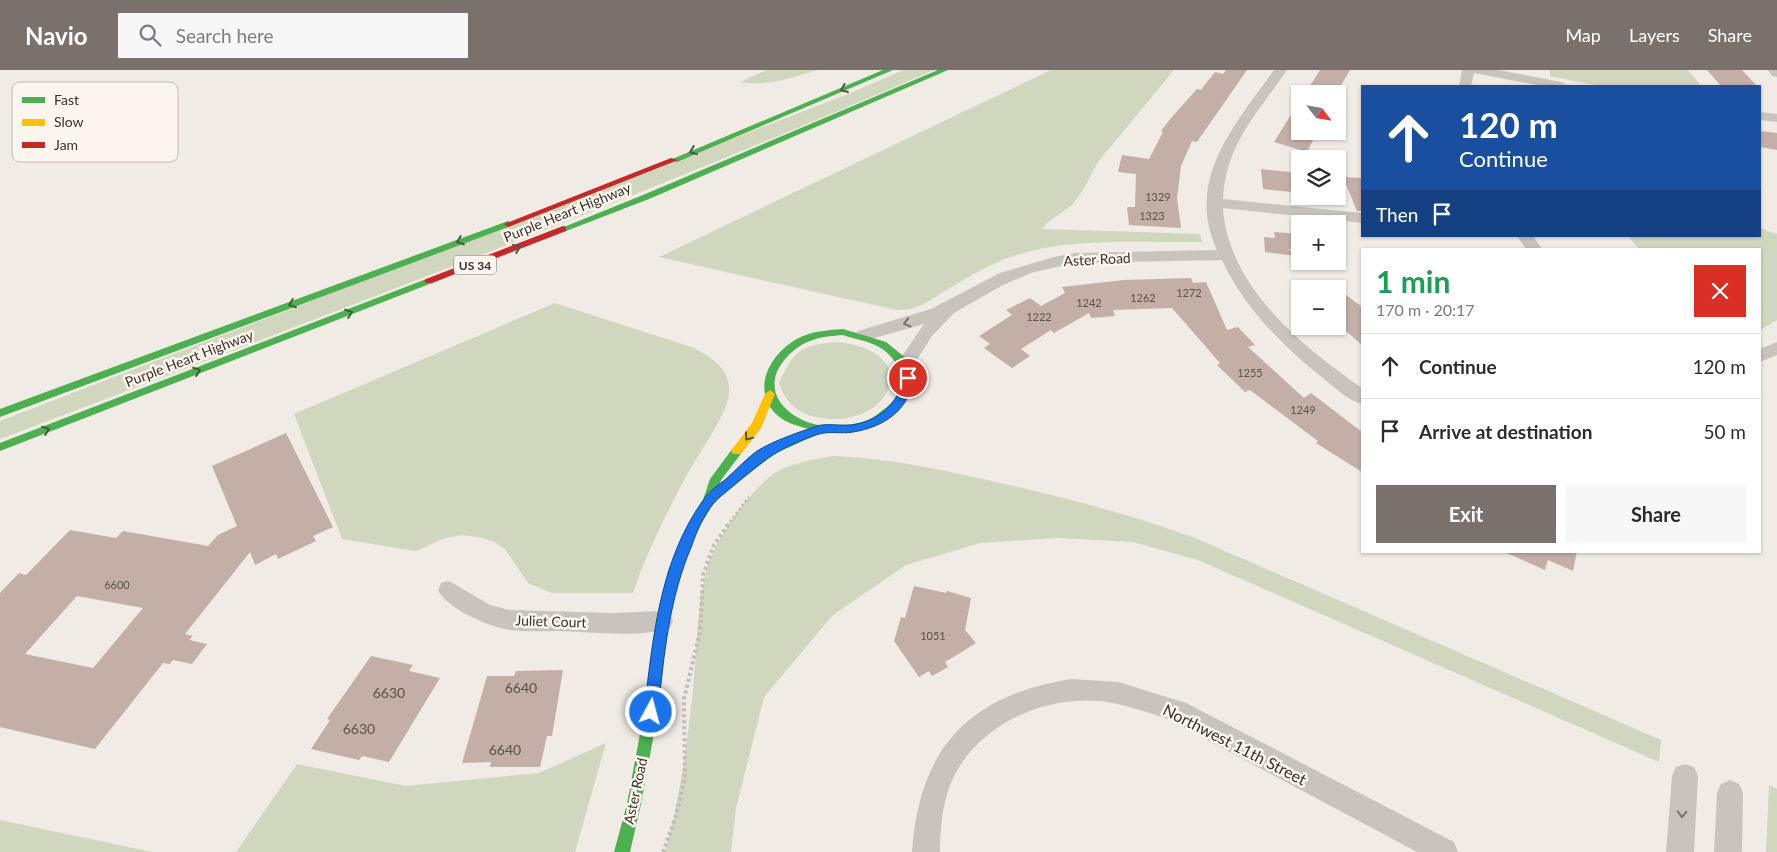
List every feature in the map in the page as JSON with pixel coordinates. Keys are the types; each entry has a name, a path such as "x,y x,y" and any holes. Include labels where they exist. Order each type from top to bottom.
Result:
{"main road":[{"name":"Purple Heart Highway","path":"0,413 485,232 756,126 889,70"},
{"name":"Purple Heart Highway","path":"0,447 646,197 944,70"},
{"path":"843,332 864,335 881,342 896,352 905,364 908,378 906,393 897,406 883,418 864,426 849,429 820,429 802,425 787,417 776,406 770,394 768,380 772,367 781,354 793,345 826,334 843,332"},
{"name":"Aster Road","path":"622,852 634,804 651,712 662,621 674,571 693,527 709,501 716,479 757,425 770,394"},
{"name":"Aster Road","path":"709,501 761,455 797,437 820,429"}],"street":[{"path":"1282,70 1225,154 1217,176 1214,203 1217,223 1226,255 1242,283 1273,323 1312,359 1361,396"},
{"path":"1465,85 1468,70"},
{"path":"1478,70 1556,85"},
{"path":"1774,70 1777,73"},
{"path":"1761,116 1777,118"},
{"path":"1214,203 1361,218"},
{"path":"1526,237 1533,248"},
{"name":"Aster Road","path":"864,335 912,322 949,308 999,280 1025,269 1052,262 1074,258 1226,255"},
{"name":"Aster Road","path":"905,364 926,332 949,308"},
{"path":"1761,356 1777,348"},
{"name":"Juliet Court","path":"449,590 484,613 509,620 614,623 662,621"},
{"name":"Northwest 11th Street","path":"926,852 928,818 936,786 952,757 967,738 1012,704 1055,691 1096,690 1139,697 1178,711 1444,852"},
{"path":"1680,852 1684,776"},
{"path":"1728,852 1730,793"}],"path":[{"path":"663,852 676,822 683,788 686,754 683,725 684,698 690,665 699,634 703,575 722,532 744,507 752,491"}],"green space":[{"path":"767,70 817,70 769,83 740,82"},
{"path":"904,70 934,70 586,214 0,439 0,421 848,94"},
{"path":"1051,70 1174,70 1098,162 1083,190 1072,205 1047,223 1042,229 1200,234 1202,242 1102,242 1052,247 1028,252 984,268 924,304 911,309 897,310 659,257"},
{"path":"1550,70 1688,70 1700,85 1594,85 1550,76"},
{"path":"1761,228 1777,234 1777,320 1761,329 1761,248 1638,248 1629,237 1761,237"},
{"path":"555,303 691,347 718,364 727,377 729,394 723,412 689,471 651,546 633,593 551,593 528,583 505,549 493,541 477,537 463,535 445,538 416,551 342,539 294,414"},
{"path":"836,342 865,348 883,359 890,373 889,388 879,402 863,413 842,419 816,417 803,413 788,401 779,383 789,364 799,352 806,348"},
{"path":"833,456 898,462 984,479 1101,508 1195,538 1661,740 1659,762 1198,560 1133,542 1058,538 980,543 906,565 833,615 764,697 736,808 731,852 665,852 685,757 700,603 710,559 736,514 772,475 794,464"},
{"path":"606,743 575,852 236,852 297,764 406,786 539,773"},
{"path":"1769,785 1777,789 1777,852 1766,852"},
{"path":"0,820 152,852 0,852"}],"building":[{"path":"1226,70 1247,70 1197,142 1192,141 1181,166 1177,198 1181,228 1129,225 1127,207 1135,207 1136,174 1118,172 1122,155 1149,159 1163,132 1161,131 1171,118 1197,89 1201,90 1215,72 1223,74"},
{"path":"1320,70 1350,70 1341,85 1311,85"},
{"path":"1707,70 1742,70 1756,85 1720,85"},
{"path":"1291,115 1291,140 1313,140 1308,150 1300,150 1274,142"},
{"path":"1761,131 1777,133 1777,150 1761,147"},
{"path":"1261,169 1291,172 1291,192 1263,189"},
{"path":"1346,177 1361,178 1361,211 1357,211 1346,184"},
{"path":"1274,232 1291,233 1291,249 1288,249 1291,251 1291,255 1265,252 1264,237 1275,238"},
{"path":"1191,278 1193,283 1206,282 1227,330 1238,327 1255,345 1248,347 1304,398 1311,393 1361,431 1361,471 1316,443 1318,441 1250,390 1245,392 1217,365 1220,363 1172,308 1113,310 1115,316 1091,318 1089,313 1054,333 1051,330 1021,349 1030,356 1012,368 984,348 990,344 979,336 1012,315 1006,310 1030,298 1041,306 1065,293 1062,287 1124,280"},
{"path":"1346,295 1361,306 1361,344 1346,331"},
{"path":"286,433 333,527 313,536 316,541 278,559 276,554 255,565 250,552 185,634 193,636 189,640 207,644 192,664 173,660 170,664 163,663 95,749 0,727 0,593 19,573 26,575 70,530 116,538 123,531 208,546 218,535 237,526 212,466","holes":["77,596 143,608 93,668 25,654"]},
{"path":"1507,553 1577,553 1573,571 1548,560 1545,570"},
{"path":"914,586 946,593 947,591 971,598 965,630 976,643 945,662 948,667 932,676 929,671 919,677 894,641 901,617 905,618"},
{"path":"371,656 413,665 409,671 440,678 389,762 362,756 359,760 311,749 330,720 327,719"},
{"path":"563,670 552,736 547,736 540,767 490,767 491,762 462,763 487,676 514,676 516,671"}],"traffic: fast":[{"path":"674,160 889,70"},
{"path":"563,229 646,197 944,70"},
{"path":"0,413 508,224"},
{"path":"0,447 429,281"},
{"path":"843,332 882,344 903,362 908,382 899,402 881,418 855,428 824,430 792,420 780,412 773,402 770,391 773,369 779,359 804,339 820,334 843,332"},
{"path":"727,485 770,451 820,429"},
{"path":"622,852 634,804 651,712 662,621 674,571 693,527 709,501 716,479 737,451"}],"traffic: slow":[{"path":"737,451 757,425 770,394"}],"traffic: jam":[{"path":"508,224 674,160"},
{"path":"429,281 563,229"}],"route":[{"path":"651,712 662,621 674,571 693,527 709,501 761,455 778,446 820,429 842,430 864,426 883,418 897,406 906,393 908,378"}]}
